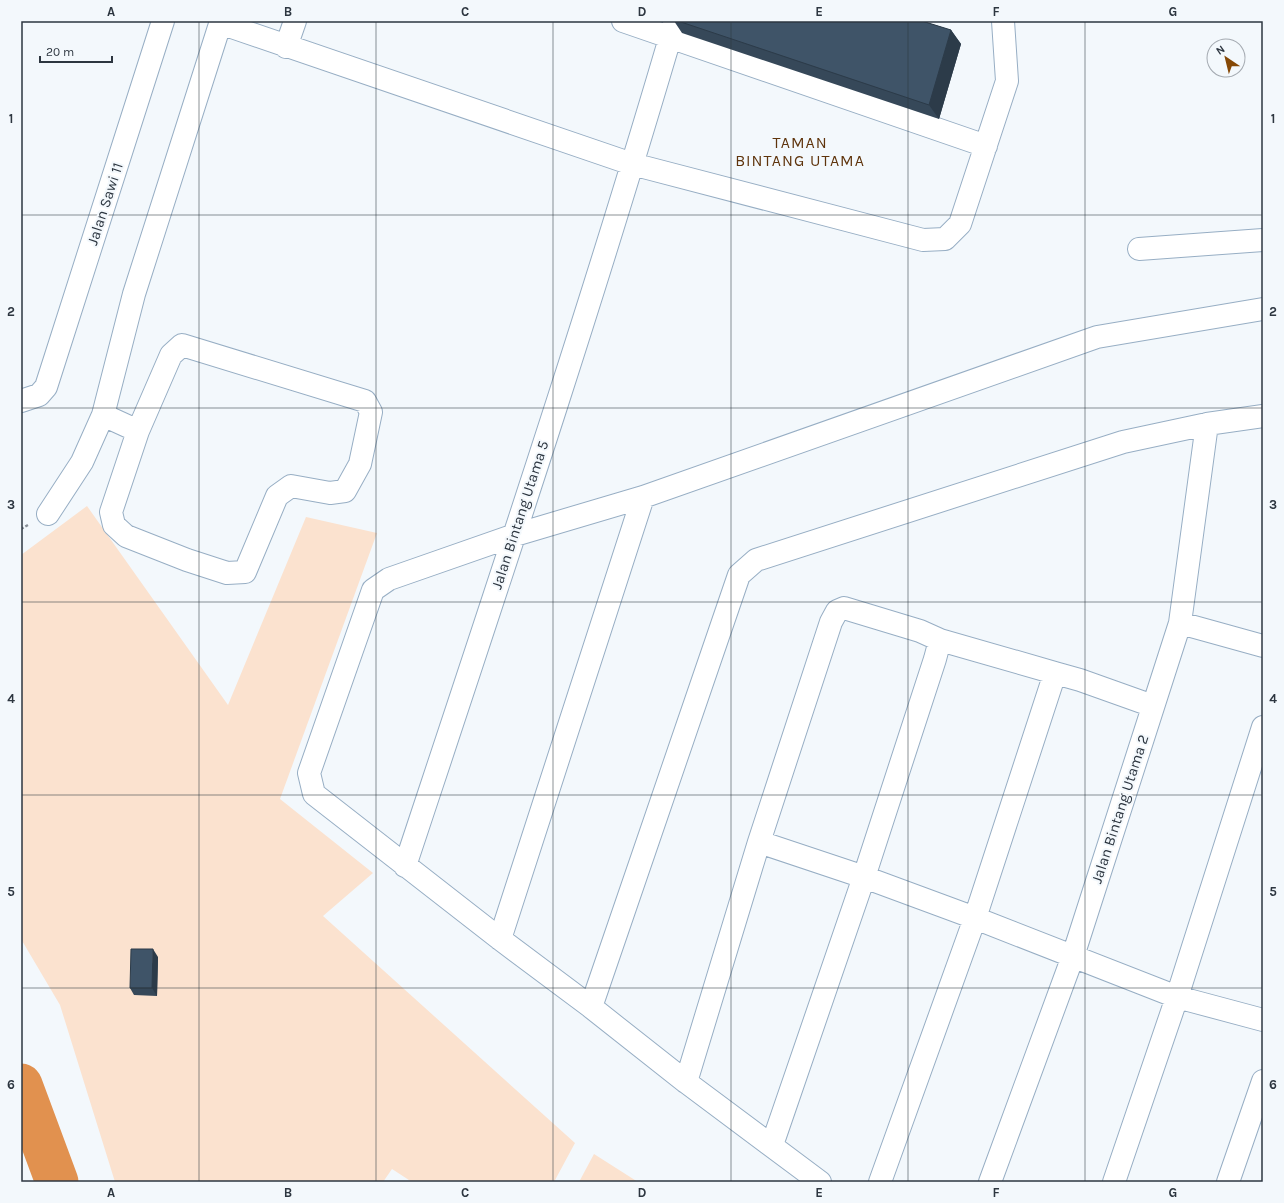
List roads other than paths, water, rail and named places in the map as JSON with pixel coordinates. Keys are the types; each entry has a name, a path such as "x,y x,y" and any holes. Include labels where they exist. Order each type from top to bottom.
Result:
{"street":[{"name":"Jalan Sawi 11","path":"21,401 39,395 46,387 163,21"},
{"path":"286,47 295,21"},
{"path":"623,21 672,29 986,146"},
{"path":"48,514 82,462 103,415 134,294 220,22 286,47 632,164 923,240 945,239 960,224 1007,81 1003,21"},
{"name":"Jalan Bintang Utama 5","path":"405,866 515,535 632,164 672,29"},
{"path":"1139,249 1263,240"},
{"path":"820,1182 686,1082 591,1007 500,940 314,794 309,773 373,590 389,579 515,535 643,497 1097,337 1263,309"},
{"path":"182,345 365,401 371,412 360,464 346,491 330,493 291,486 277,496 245,572 227,573 187,560 126,536 114,525 111,512 138,431 171,355 182,345"},
{"path":"103,415 138,431"},
{"path":"591,1007 739,575 756,560 1123,442 1207,424 1263,416"},
{"name":"Jalan Bintang Utama 2","path":"990,1182 1073,956 1180,623 1207,424"},
{"path":"500,940 643,497"},
{"path":"686,1082 760,842 831,622 837,611 844,608 920,631 937,649 1055,673 1080,680 1153,706"},
{"path":"1180,623 1263,646"},
{"path":"772,1146 864,877 937,649"},
{"path":"880,1182 975,918 1055,673"},
{"path":"1114,1182 1177,997 1263,727"},
{"path":"760,842 864,877 975,918 1177,997 1263,1020"},
{"path":"1228,1182 1263,1080"}],"waterway":[{"path":"21,1085 57,1182"}],"district":[{"name":"TAMAN BINTANG UTAMA","path":"800,151"}]}
